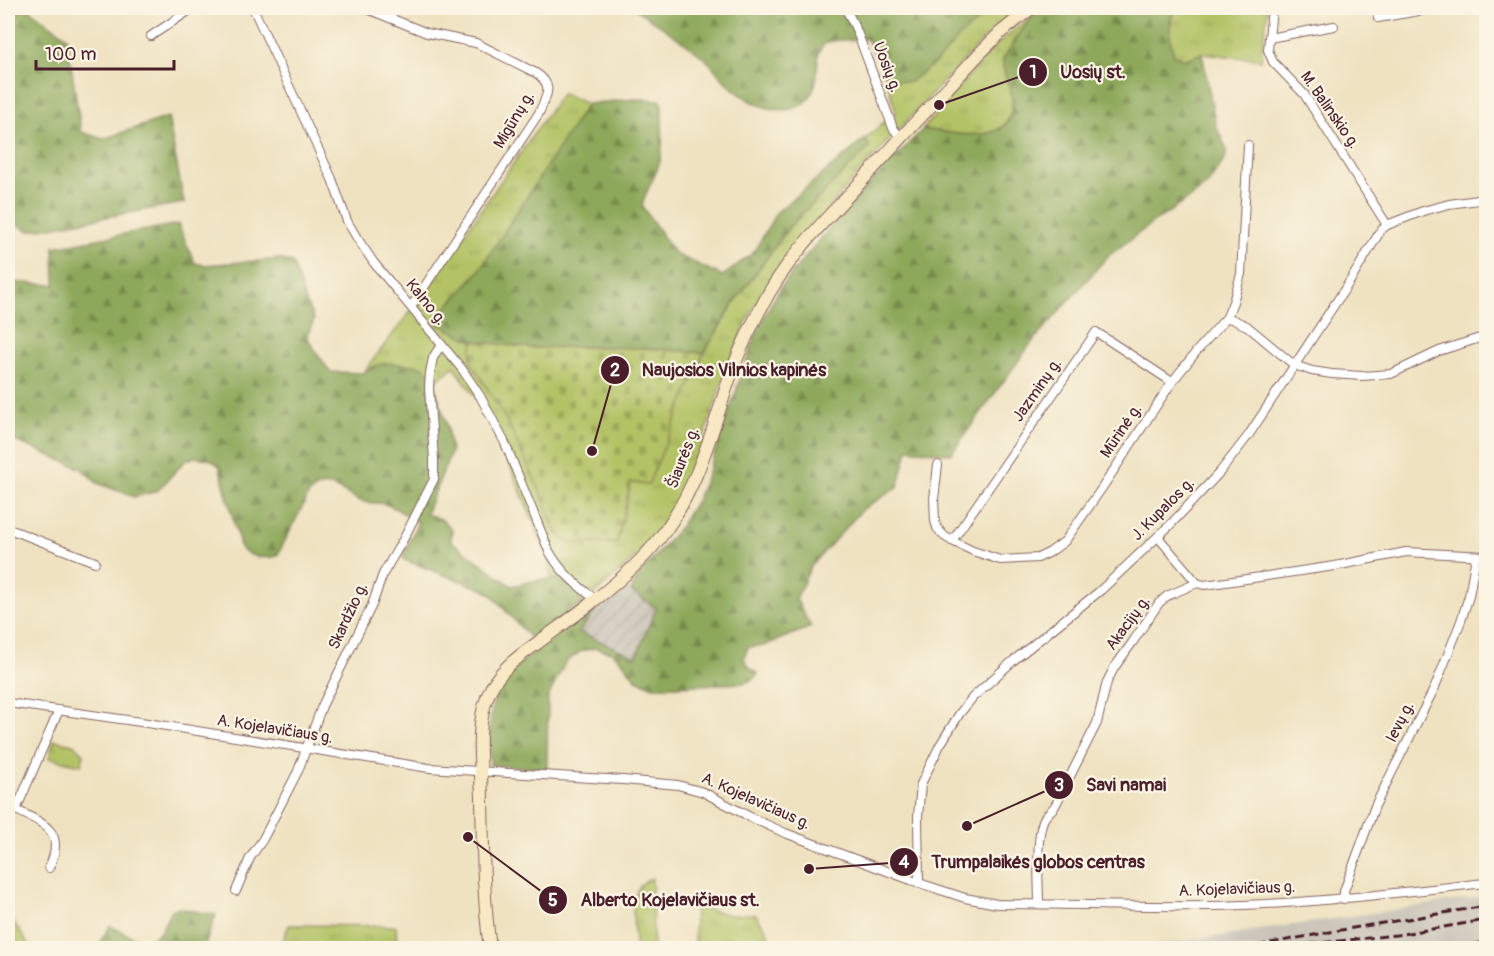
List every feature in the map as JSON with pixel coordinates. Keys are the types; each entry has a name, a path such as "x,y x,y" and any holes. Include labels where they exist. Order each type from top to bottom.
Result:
{"main road":[{"name":"Šiaurės g.","path":"490,948 485,891 481,771 481,724 487,696 507,666 596,600 638,564 665,530 684,502 694,480 733,368 751,328 787,266 817,229 980,52 1031,8"}],"street":[{"path":"151,36 193,8"},
{"name":"Kalno g.","path":"253,8 357,238 374,263 462,369 493,418 505,443 549,551 567,576 596,600"},
{"name":"Migūnų g.","path":"365,8 427,33 476,43 536,72 543,77 548,86 548,92 539,113 411,307"},
{"name":"Uosių g.","path":"843,8 856,29 893,128 901,138"},
{"name":"M. Balinskio g.","path":"1272,8 1268,50 1274,62 1304,94 1388,225"},
{"path":"1378,18 1436,8"},
{"path":"1269,38 1334,26"},
{"name":"Mūrinė g.","path":"938,465 934,499 935,521 937,528 952,541 1000,560 1038,558 1065,541 1172,382 1227,317 1240,274 1248,145"},
{"path":"1388,225 1449,204 1486,199"},
{"name":"J. Kupalos g.","path":"919,883 918,816 921,784 940,745 960,713 973,697 1014,660 1101,590 1158,537 1220,472 1236,453 1382,230 1388,225"},
{"path":"1227,317 1246,326 1294,365 1332,374 1362,376 1391,374 1439,351 1486,336"},
{"name":"Jazminų g.","path":"952,541 1095,332 1172,382"},
{"name":"Skardžio g.","path":"236,891 250,858 263,839 298,771 322,706 372,605 383,574 434,479 429,388 434,358 442,346"},
{"path":"9,529 95,562"},
{"path":"1158,537 1197,583"},
{"name":"Akacijų g.","path":"1039,904 1041,827 1055,806 1098,723 1107,682 1114,668 1159,603 1167,596 1197,583 1204,585 1335,566 1406,552 1486,556"},
{"name":"Ievų g.","path":"1344,899 1344,891 1375,806 1435,687 1461,621 1469,596 1476,556"},
{"name":"A. Kojelavičiaus g.","path":"8,703 429,768 678,785 703,792 779,831 919,883 984,903 1209,906 1344,899 1486,883"},
{"path":"49,867 55,851 52,834 45,824 16,810 58,710"}],"shaded area":[{"path":"624,589 631,591 656,608 635,658 579,632 596,611"},
{"path":"1486,896 1486,948 1153,948 1153,946"}],"green space":[{"path":"8,8 29,8 67,37 81,132 103,139 168,117 184,203 29,231 8,220"},
{"path":"634,8 994,8 964,32 934,64 910,82 891,80 885,74 867,39 838,40 827,43 823,45 819,53 817,77 807,100 799,106 782,110 761,106 741,95 704,58"},
{"path":"994,8 1018,8 969,54 850,183 816,224 755,306 733,354 694,464 674,508 645,547 587,600 558,579 551,578 547,555 501,444 479,402 454,366 434,383 428,372 363,373 410,312 562,93 587,104 479,271 434,322 473,341 471,362 506,419 541,493 557,534 602,543 617,543 631,482 647,485 704,353 734,303 790,226 869,147 865,139 896,113 885,74 891,80 964,32"},
{"path":"1042,8 1174,8 1170,32 1174,55 1184,60 1202,53 1216,126 1227,150 1225,159 1207,185 1107,257 1029,346 951,454 908,449 898,487 863,509 811,566 796,599 811,627 763,646 748,647 744,659 749,667 758,674 753,679 745,683 653,687 636,679 622,661 611,652 595,648 581,651 565,663 548,697 547,769 490,765 490,719 497,693 508,675 533,653 593,610 596,611 579,632 636,657 656,608 631,591 639,575 680,527 696,501 754,339 783,284 848,206 923,129 980,134 994,132 1005,125 1011,115 1013,99 1003,69 1003,59 1033,14"},
{"path":"1174,8 1268,8 1261,60 1202,53 1184,60 1174,55 1170,31"},
{"path":"1033,14 1003,59 1012,101 1010,116 1003,126 992,132 965,135 923,129 979,63"},
{"path":"635,99 660,100 662,104 660,161 642,206 675,254 723,276 754,252 776,213 865,139 870,147 790,226 734,303 704,353 640,348 532,348 473,341 434,322 479,271 587,104"},
{"path":"178,224 195,263 204,265 280,259 293,263 314,320 308,334 309,341 330,372 363,373 386,363 421,366 428,372 434,383 447,426 451,452 426,514 441,519 452,530 451,541 512,586 535,580 552,579 568,585 587,600 531,639 491,594 404,560 403,555 418,522 388,505 365,502 330,486 316,488 309,494 277,556 258,557 241,549 219,465 209,459 195,457 185,461 157,491 135,497 97,483 82,469 8,438 8,282 55,285 54,247"},
{"path":"473,341 532,348 640,348 704,353 648,485 631,482 617,543 570,543 557,534 541,493 506,419 471,362"},
{"path":"54,740 73,744 84,754 81,765 49,758"},
{"path":"652,878 653,948 636,948 633,914 635,896 643,883"},
{"path":"695,906 730,915 755,914 766,929 773,948 694,948"},
{"path":"179,908 216,915 204,948 96,948 110,926 146,943 161,931 171,910"},
{"path":"8,914 31,948 8,948"},
{"path":"289,925 396,926 397,948 280,948"}],"railway":[{"path":"1244,948 1486,906"},
{"path":"1310,944 1396,935 1486,920"},
{"path":"1449,948 1486,942"},
{"path":"1364,948 1400,943"}],"place":[{"name":"Uosių st.","path":"939,105"},
{"name":"Naujosios Vilnios kapinės","path":"592,451"},
{"name":"Savi namai","path":"967,826"},
{"name":"Alberto Kojelavičiaus st.","path":"468,837"},
{"name":"Trumpalaikės globos centras","path":"809,869"}]}
